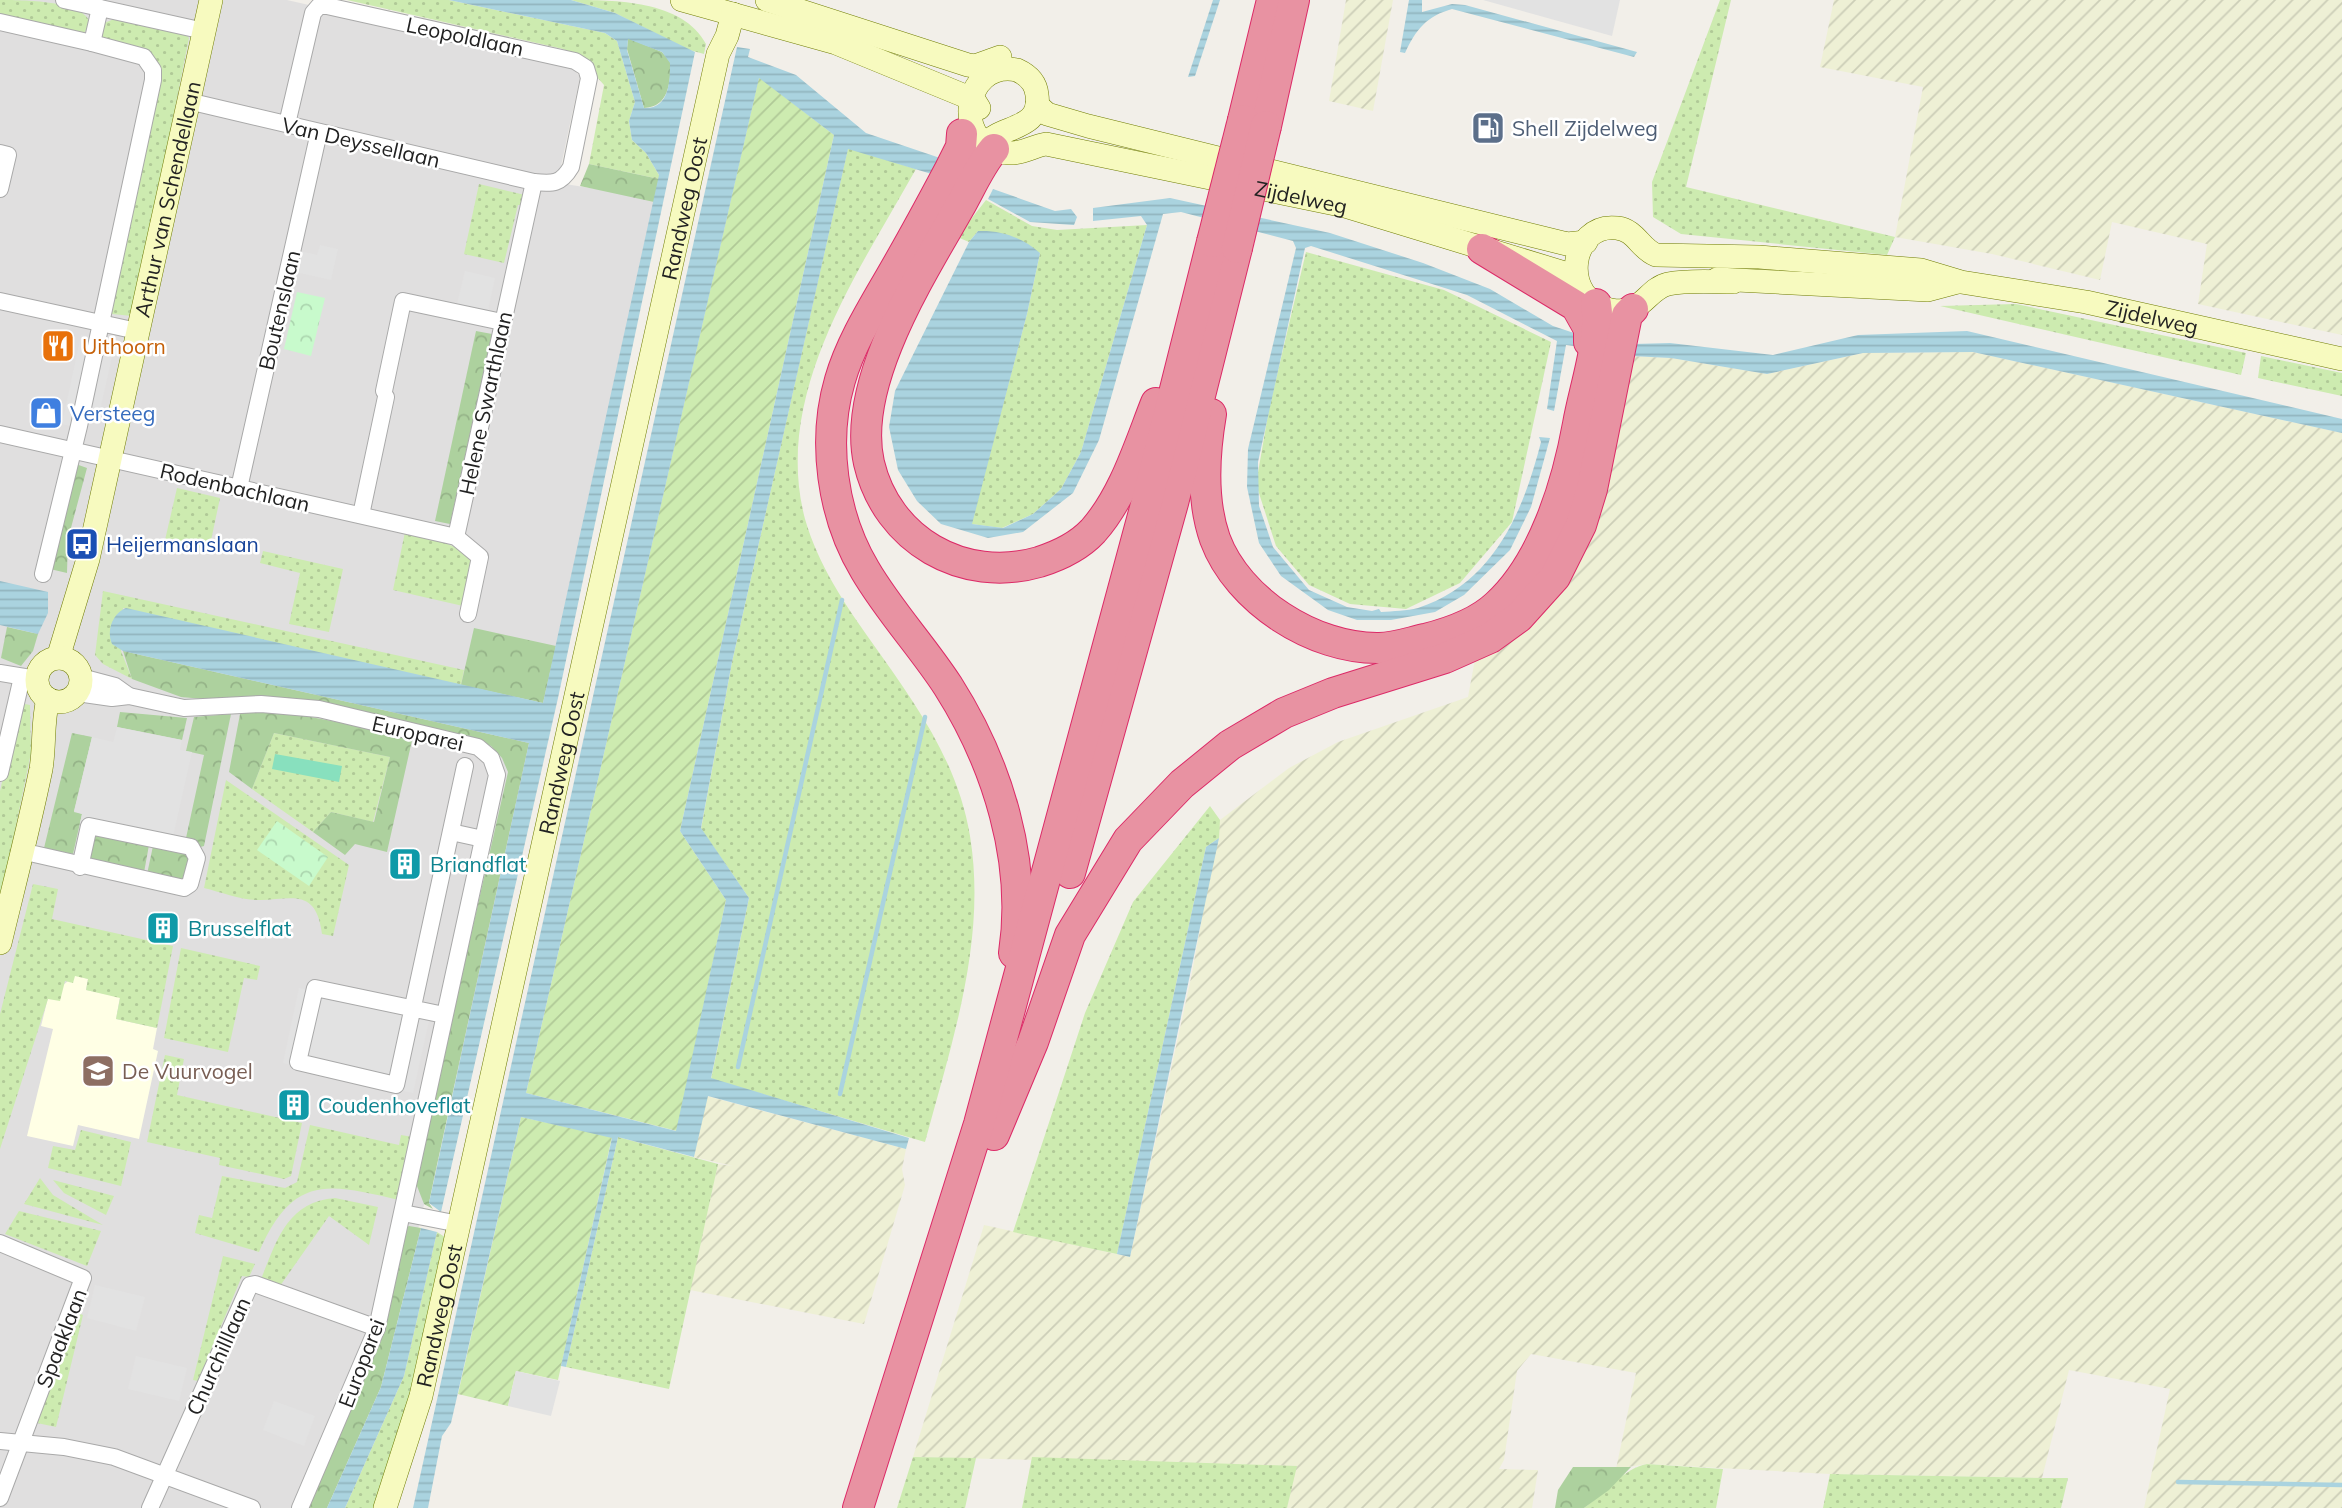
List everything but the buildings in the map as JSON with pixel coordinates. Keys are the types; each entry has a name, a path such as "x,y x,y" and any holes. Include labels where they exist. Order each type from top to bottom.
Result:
{"highway":[{"path":"1254,123 1272,0"},
{"path":"876,1508 1173,503 1224,245 1254,123 1294,0"},
{"path":"985,133 943,236 889,344 873,390 867,437 869,462 877,486 893,518 920,544 953,561 991,569 1018,568 1060,555 1093,531 1124,483 1224,245"},
{"path":"985,133 961,147 872,310 847,362 835,404 833,471 840,509 864,568 947,685 970,724 991,767 1007,827 1017,883 1016,944 1006,1007 992,1054 986,1129"},
{"path":"1485,236 1576,306 1589,329 1588,370"},
{"path":"1224,245 1228,332 1210,417 1204,494 1216,541 1238,576 1267,608 1295,626 1338,643 1379,648 1450,633 1496,606 1534,561 1575,439 1596,340 1618,305"},
{"path":"986,1129 1033,1042 1070,935 1128,840 1182,784 1230,745 1284,713 1333,693 1445,658 1490,638 1519,617 1555,577 1581,525 1592,489 1610,394 1610,361 1618,305"},
{"path":"858,1508 986,1129 1055,848 1192,319"}],"main road":[{"name":"Arthur van Schendellaan","path":"0,943 44,749 43,733 67,682 67,623 77,602 211,0"},
{"path":"682,0 836,43 912,77 985,133"},
{"path":"767,0 857,27 922,52 966,75 1024,66 1045,78 1042,119"},
{"name":"Randweg Oost","path":"385,1508 421,1396 718,54 727,36 731,13"},
{"path":"984,71 985,133"},
{"path":"912,77 957,116 985,133 1042,119"},
{"path":"985,133 1042,119"},
{"name":"Zijdelweg","path":"1576,272 1571,275 1485,236 1127,134 1042,119 1046,144 1119,160 1485,236 1567,244 1583,236"},
{"path":"1598,218 1636,221 1654,248 1653,285 1618,305 1587,298 1576,272 1583,236 1598,218"},
{"name":"Zijdelweg","path":"1654,248 1922,270 1961,282 2086,302 2342,359"},
{"name":"Zijdelweg","path":"1653,285 1668,274 1733,282 1928,290 1961,282"},
{"path":"30,678 44,665 67,682"}],"street":[{"path":"64,0 204,31"},
{"name":"Leopoldlaan","path":"287,124 313,13 319,6 327,5 575,61 586,68 589,78 571,167 564,178 555,184 534,182"},
{"path":"92,43 100,8"},
{"name":"Arthur van Schendellaan","path":"0,22 144,57 153,70 44,574"},
{"name":"Van Deyssellaan","path":"188,101 534,182"},
{"name":"Boutenslaan","path":"239,488 318,132"},
{"path":"0,153 8,155 0,189"},
{"name":"Helene Swarthlaan","path":"456,537 534,182"},
{"path":"361,515 403,300 502,322"},
{"path":"0,301 137,331"},
{"name":"Rodenbachlaan","path":"0,433 456,537"},
{"path":"456,537 480,557 468,614"},
{"path":"0,673 30,678 0,773"},
{"name":"Europarei","path":"67,682 112,698 129,696 184,708 261,704 320,709 478,747 491,758 497,775 377,1328 300,1508"},
{"path":"444,1015 412,1009 315,988 298,1062 396,1085 412,1009 465,766"},
{"path":"21,851 80,867 184,888 190,884 197,858 191,847 89,826 80,867"},
{"path":"451,832 482,839"},
{"path":"403,1213 459,1224"},
{"name":"Spaaklaan","path":"0,1243 83,1278 0,1498"},
{"name":"Churchilllaan","path":"166,1474 250,1286 255,1284 377,1328"},
{"path":"0,1441 64,1447 114,1457 252,1508"},
{"path":"150,1508 166,1474"}],"shaded area":[{"path":"0,0 287,0 309,5 326,14 573,68 580,77 561,166 565,184 660,199 544,721 389,1346 316,1508 0,1508"},
{"path":"1346,0 1393,0 1373,111 1329,101"},
{"path":"1483,0 1620,0 1612,36"},
{"path":"1834,0 2342,0 2342,335 2198,304 2207,244 2112,222 2100,280 1992,254 1895,237 1923,87 1820,67"},
{"path":"320,245 338,249 331,280 295,272 300,251 317,255"},
{"path":"465,271 495,278 488,310 457,304"},
{"path":"81,335 99,338 98,345 114,348 99,415 83,412 79,428 62,424"},
{"path":"1973,352 2342,433 2342,1508 2144,1508 2170,1389 2069,1370 2042,1478 1830,1474 1647,1464 1616,1469 1636,1373 1531,1354 1517,1371 1504,1460 1499,1469 1538,1470 1532,1508 1287,1508 1296,1466 913,1457 984,1225 1130,1257 1191,978 1220,820 1289,768 1338,742 1468,697 1476,654 1631,356 1671,358 1767,374 1863,353"},
{"path":"117,727 182,740 180,750 192,752 172,841 80,823 82,814 74,812 92,737 113,742"},
{"name":"De Vuurvogel","path":"75,975 88,979 86,990 120,997 116,1019 157,1028 153,1049 158,1051 139,1139 78,1125 73,1146 27,1136 53,1029 41,1026 48,998"},
{"path":"299,988 430,1016 413,1093 283,1063"},
{"path":"707,1096 906,1149 902,1169 905,1185 864,1324 690,1290 718,1164 733,1166 694,1157"},
{"path":"95,1285 145,1297 136,1331 87,1318"},
{"path":"136,1356 187,1368 179,1401 128,1389"},
{"path":"516,1371 560,1381 551,1416 508,1406"},
{"path":"274,1401 315,1416 304,1446 263,1430"}],"green space":[{"path":"0,0 36,1 65,6 86,16 90,24 84,33 77,35 0,18"},
{"path":"347,0 449,0 605,33 617,41 635,102 629,121 632,140 646,153 659,179 589,164 604,85 579,57 563,49"},
{"path":"571,0 627,2 665,11 695,29 706,44 704,54 686,49 615,13"},
{"path":"1720,0 1731,0 1686,187 1895,237 1887,255 1681,234 1653,217 1652,182"},
{"path":"114,19 184,32 189,38 132,316 112,314 108,306 159,76 157,67 146,54 102,38 102,24"},
{"path":"628,38 662,52 671,63 666,93 659,103 652,107 644,108 627,49"},
{"path":"759,77 834,135 680,831 726,900 677,1131 526,1093"},
{"path":"848,148 916,169 847,292 826,336 810,381 800,426 798,472 805,519 817,553 843,600 933,734 956,783 970,836 974,914 970,952 956,1029 925,1142 711,1079 749,898 701,829 732,662"},
{"path":"589,164 659,179 654,202 580,186"},
{"path":"479,184 525,195 523,205 518,205 504,263 464,254"},
{"path":"986,200 1032,226 1057,230 1147,225 1081,452 1061,489 1033,514 1002,528 971,524 1027,314 1040,253 978,231 969,242 957,237"},
{"path":"1306,252 1444,290 1551,342 1512,522 1460,583 1406,609 1350,604 1309,585 1276,546 1256,484 1269,409"},
{"path":"297,292 325,298 311,356 284,349"},
{"path":"2016,304 2246,353 2241,375 1940,306"},
{"path":"476,331 492,334 450,524 435,521"},
{"path":"2261,356 2342,373 2342,396 2258,378"},
{"path":"73,463 87,468 68,539 67,573 50,569"},
{"path":"177,488 220,498 209,550 165,540"},
{"path":"405,532 450,545 473,560 463,606 393,590"},
{"path":"263,551 343,569 329,632 289,624 300,573 260,563"},
{"path":"103,591 464,670 461,685 123,608 121,651 132,679 103,664 95,655"},
{"path":"7,627 38,634 33,651 21,666 1,658"},
{"path":"474,628 556,646 543,703 461,685"},
{"path":"123,651 529,743 429,1203 433,1209 424,1204 415,1181 508,772 502,758 491,746 464,735 368,714 181,697 132,679"},
{"path":"20,703 30,705 31,753 0,902 0,791"},
{"path":"262,708 413,736 387,852 355,844 345,855 313,832 331,812 374,822 390,757 274,733 252,789 229,772 241,709"},
{"path":"120,712 187,718 182,740 117,727"},
{"path":"231,714 204,846 197,848 186,838 204,755 186,751 194,717"},
{"path":"72,733 92,737 74,811 82,814 73,854 44,848"},
{"path":"274,733 390,757 373,822 331,812 313,832 252,789"},
{"path":"275,754 342,766 339,782 272,769"},
{"path":"226,780 349,865 333,936 322,934 314,909 300,899 253,900 204,888"},
{"path":"1210,806 1220,820 1219,838 1206,847 1117,1254 1013,1232 1085,1013 1133,902"},
{"path":"277,821 328,857 309,886 257,850"},
{"path":"90,829 149,845 143,878 82,865"},
{"path":"153,846 190,849 189,883 146,879"},
{"path":"33,884 58,889 52,919 173,946 157,1028 116,1019 120,998 86,990 88,979 75,976 73,983 65,981 60,1001 48,999 0,1149 0,1014"},
{"path":"181,948 260,966 257,980 244,978 228,1052 164,1038"},
{"path":"165,1055 184,1059 177,1095 302,1123 291,1176 284,1179 219,1165 220,1158 147,1142"},
{"path":"521,1117 612,1137 558,1380 516,1371 508,1406 458,1394"},
{"path":"310,1125 399,1145 401,1135 413,1137 399,1200 352,1190 315,1190 300,1197 285,1209 259,1252 195,1233 199,1215 212,1218 222,1176 285,1188 297,1182"},
{"path":"81,1130 131,1142 121,1186 48,1168 53,1146 75,1150"},
{"path":"618,1137 718,1164 669,1389 566,1367"},
{"path":"40,1178 53,1195 103,1225 24,1204"},
{"path":"53,1180 114,1196 106,1215 64,1193"},
{"path":"335,1198 378,1207 369,1245 329,1216 280,1286 261,1279 279,1237 295,1215 319,1201"},
{"path":"19,1211 101,1231 87,1266 5,1234"},
{"path":"405,1228 421,1228 381,1387 327,1508 306,1508 383,1330"},
{"path":"437,1232 448,1239 424,1348 379,1508 345,1508 404,1376"},
{"path":"223,1256 255,1264 249,1277 242,1276 198,1381 193,1380"},
{"path":"78,1313 83,1315 56,1427 37,1423"},
{"path":"913,1457 976,1458 965,1508 897,1508"},
{"path":"1032,1457 1297,1466 1287,1508 1022,1508"},
{"path":"1647,1464 1723,1469 1716,1508 1584,1508 1622,1476"},
{"path":"1573,1467 1631,1467 1609,1490 1584,1508 1555,1508 1558,1490"},
{"path":"1830,1474 2068,1478 2061,1508 1823,1508"}],"water":[{"path":"449,0 571,0 615,13 695,52 558,698 441,1212 429,1203 529,743 123,651 112,644 110,628 117,614 126,608 543,703 659,175 646,153 632,140 629,121 635,102 617,41 605,33","holes":["628,39 662,52 670,63 666,93 659,104 644,108 627,50"]},
{"path":"1213,0 1220,0 1195,76 1188,77"},
{"path":"1409,0 1422,0 1422,12 1452,4 1465,5 1637,52 1634,57 1452,9 1429,20 1418,30 1405,53 1400,52"},
{"path":"737,47 750,49 748,57 796,75 866,133 943,159 935,175 848,149 732,662 701,828 749,898 711,1078 909,1138 906,1149 708,1096 694,1157 618,1137 566,1367 561,1366 612,1138 521,1117 451,1423 442,1436 428,1508 413,1508","holes":["759,78 834,135 680,831 726,900 676,1131 526,1093"]},
{"path":"993,189 1055,211 1071,209 1077,217 1074,225 1030,222 988,199"},
{"path":"1170,198 1330,233 1423,263 1490,289 1553,326 1577,334 1574,346 1566,345 1554,411 1547,409 1557,341 1467,295 1311,246 1305,248 1258,462 1259,506 1273,547 1309,590 1347,607 1372,611 1379,609 1381,612 1418,608 1444,597 1486,563 1514,519 1525,494 1541,442 1539,437 1550,438 1531,507 1510,550 1464,595 1435,612 1391,620 1357,620 1328,610 1281,576 1259,543 1247,487 1248,449 1296,248 1293,241 1181,212 1163,214 1099,440 1073,493 1023,532 988,538 941,524 917,501 898,470 889,427 895,391 969,242 978,231 1012,236 1040,253 1027,314 972,524 1003,528 1033,514 1061,489 1081,452 1147,225 1141,216 1093,221 1093,208"},
{"path":"1967,331 2342,419 2342,433 1973,352 1863,353 1767,374 1671,358 1631,356 1633,344 1670,343 1773,355 1858,335"},
{"path":"0,581 48,592 48,613 38,634 0,625"},
{"path":"1219,838 1130,1257 1117,1254 1206,847"},
{"path":"421,1228 437,1232 404,1376 345,1508 327,1508 381,1387"}],"waterway":[{"path":"738,1067 842,600"},
{"path":"840,1094 925,717"},
{"path":"2178,1482 2342,1485"}],"place":[{"name":"Shell Zijdelweg","path":"1488,128"},
{"name":"Uithoorn","path":"58,346"},
{"name":"Versteeg","path":"46,413"},
{"name":"Heijermanslaan","path":"82,544"},
{"name":"Briandflat","path":"405,864"},
{"name":"Brusselflat","path":"163,928"},
{"name":"De Vuurvogel","path":"98,1071"},
{"name":"Coudenhoveflat","path":"294,1105"}]}
